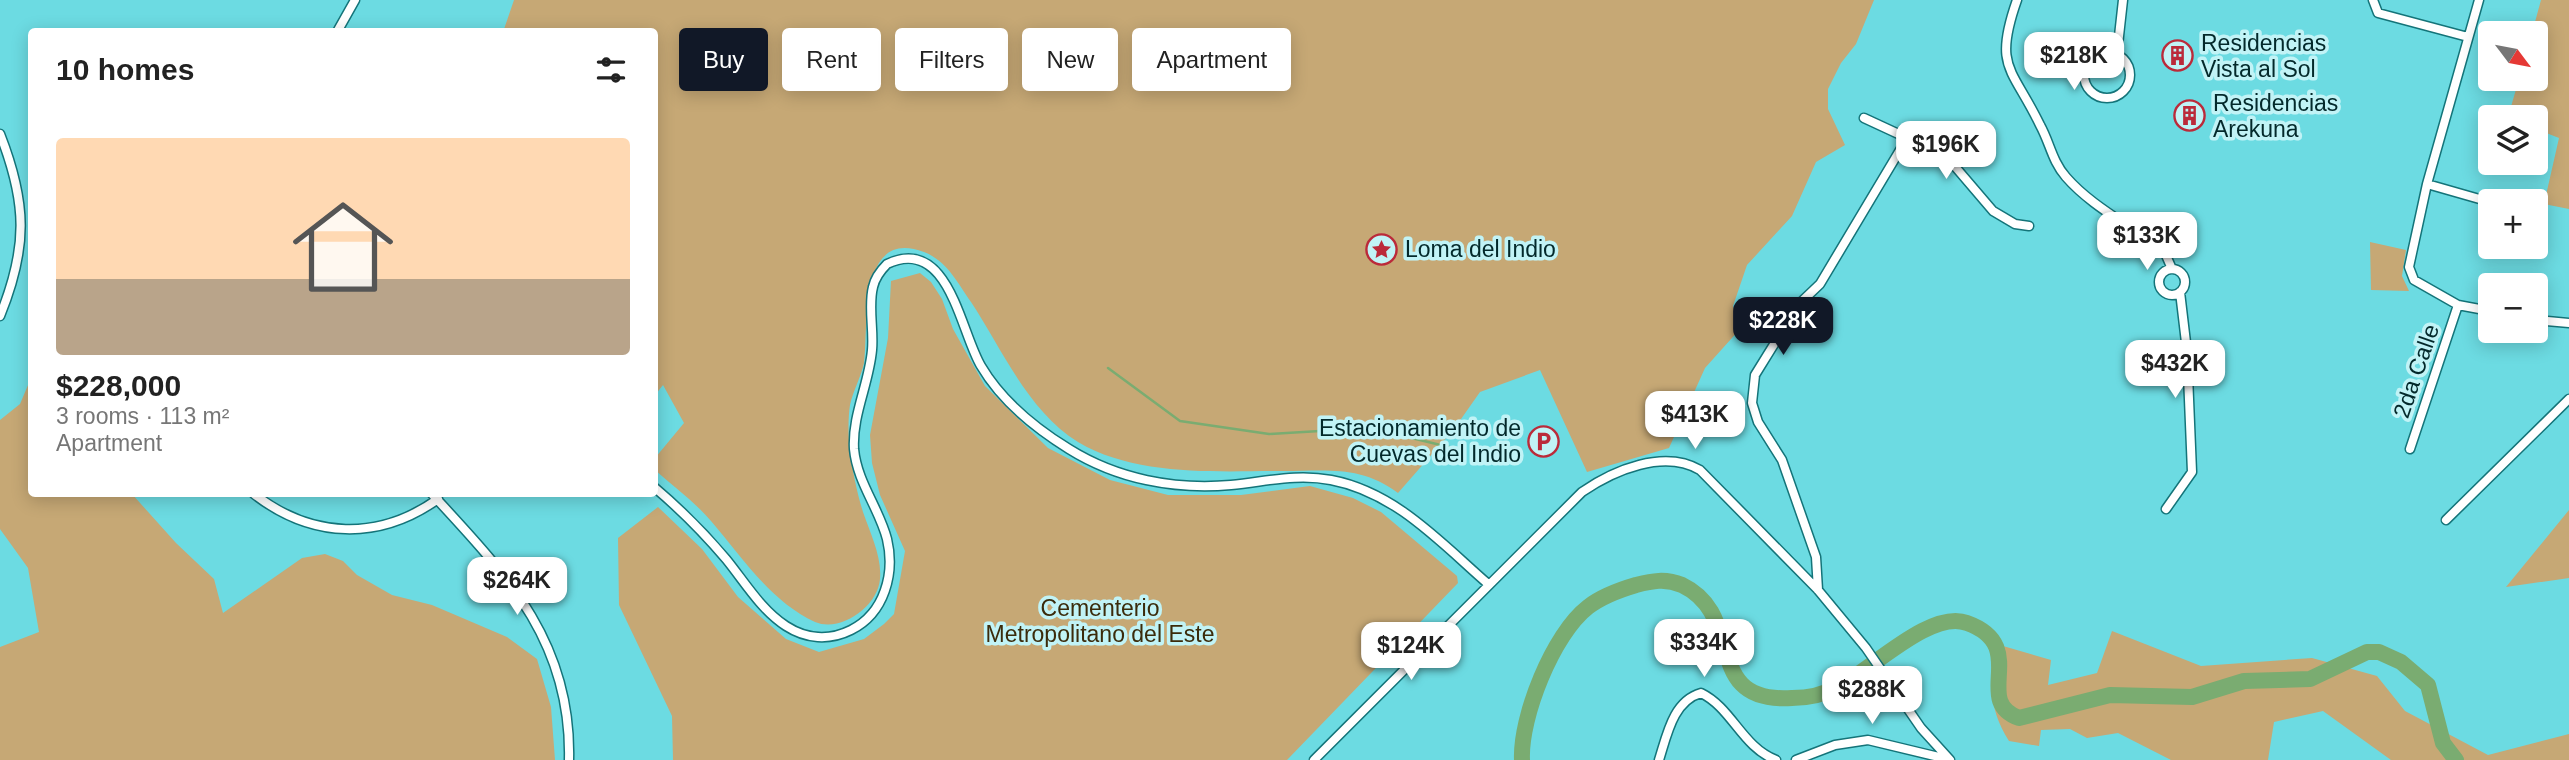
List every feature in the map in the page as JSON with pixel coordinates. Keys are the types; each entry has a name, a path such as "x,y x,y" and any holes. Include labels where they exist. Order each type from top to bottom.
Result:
{"street":[{"path":"339,28 355,0"},
{"path":"2017,0 2008,25 2004,54 2012,78 2041,126 2050,155 2067,178 2165,253 2172,269 2180,272 2184,279 2180,292 2187,351 2192,472 2166,509"},
{"path":"2117,54 2123,0"},
{"path":"2373,0 2378,13 2468,37"},
{"path":"2478,309 2458,305 2419,284 2410,274 2427,184 2479,0"},
{"path":"2102,52 2117,54 2128,64 2130,79 2127,86 2116,96 2101,97 2089,88 2086,67 2102,52"},
{"path":"1864,118 1906,140 1946,156 1993,211 2015,223 2029,226"},
{"path":"0,134 13,168 21,204 23,239 17,272 0,316"},
{"path":"1818,590 1816,557 1789,481 1752,403 1755,375 1799,304 1820,284 1906,140"},
{"path":"2427,184 2478,199"},
{"path":"658,491 697,527 767,608 788,627 809,637 821,637 845,633 865,621 883,596 889,568 887,538 862,480 854,445 857,416 872,353 872,289 887,264 911,260 929,267 945,281 980,365 1004,397 1052,438 1086,459 1136,479 1169,485 1227,486 1292,477 1347,484 1371,493 1410,515 1488,583"},
{"path":"2172,269 2161,275 2161,288 2171,295 2180,292"},
{"name":"2da Calle","path":"2410,449 2458,305"},
{"path":"2548,321 2569,323"},
{"path":"2446,520 2569,399"},
{"path":"1314,760 1488,583 1590,486 1630,468 1668,462 1690,464 1709,476 1818,590 1866,648 1921,728 1950,760"},
{"path":"258,497 299,520 333,528 362,530 391,525 417,513 434,497"},
{"path":"436,497 515,587 546,641 565,710 569,760"},
{"path":"1660,760 1671,724 1680,708 1688,697 1701,693 1716,700 1745,738 1766,756 1776,760"},
{"path":"1796,760 1835,744 1868,740 1950,760"}],"green space":[{"path":"514,0 1874,0 1856,44 1841,63 1828,89 1828,109 1845,145 1816,162 1792,216 1747,265 1733,306 1740,329 1705,368 1669,448 1587,472 1540,370 1480,392 1454,429 1398,493 1371,478 1343,472 1178,470 1126,461 1078,442 1045,414 1017,378 956,280 939,261 924,252 902,248 887,254 877,267 871,285 864,363 849,410 849,444 855,481 877,553 880,579 873,599 856,615 836,624 815,622 784,602 770,590 705,514 658,473 658,454 684,423 663,385 658,391 658,28 504,28"},
{"path":"2541,0 2569,0 2569,209 2548,205 2547,189 2559,138 2548,134 2548,105 2511,105 2516,91 2548,91 2548,21 2535,21"},
{"path":"2370,242 2406,250 2402,276 2409,291 2371,290"},
{"name":"Cementerio Metropolitano del Este","path":"920,273 931,282 942,299 953,329 985,386 1048,448 1110,480 1168,495 1241,495 1310,486 1353,498 1381,512 1457,576 1458,583 1287,760 673,760 672,716 619,605 618,538 658,507 702,549 738,597 786,639 819,652 864,639 884,624 894,614 905,551 880,495 872,463 870,435 888,338 891,281"},
{"path":"28,385 28,497 135,497 176,543 214,579 223,613 302,558 325,554 343,561 357,575 392,595 432,605 507,637 537,659 551,707 555,760 0,760 0,647 39,632 28,568 0,529 0,420 20,404"},
{"path":"2569,510 2569,578 2506,587"},
{"path":"2112,631 2201,666 2312,658 2377,676 2405,711 2488,755 2569,734 2569,760 2391,760 2323,711 2274,722 2268,760 2171,760 2118,733 2087,738 2070,729 2041,730 2039,746 2009,741 1997,718 1993,694 1994,670 2003,646 2051,660 2048,685 2097,673"}],"waterway":[{"path":"1108,368 1180,421 1269,434 1370,428 1453,448"},
{"path":"1522,760 1523,742 1533,700 1551,656 1563,636 1593,603 1623,589 1653,581 1682,585 1702,599 1714,617 1734,673 1745,687 1764,696 1798,698 1828,692 1852,679 1901,643 1936,625 1952,621 1967,623 1986,633 1995,645 1999,659 2000,699 2006,710 2019,718 2110,695 2192,697 2244,681 2310,679 2367,652 2379,652 2401,662 2428,685 2443,743 2456,760"}],"place":[{"name":"Residencias Vista al Sol","path":"2178,56"},
{"name":"Residencias Arekuna","path":"2190,116"},
{"name":"Loma del Indio","path":"1382,249"},
{"name":"Estacionamiento de Cuevas del Indio","path":"1544,441"}]}
